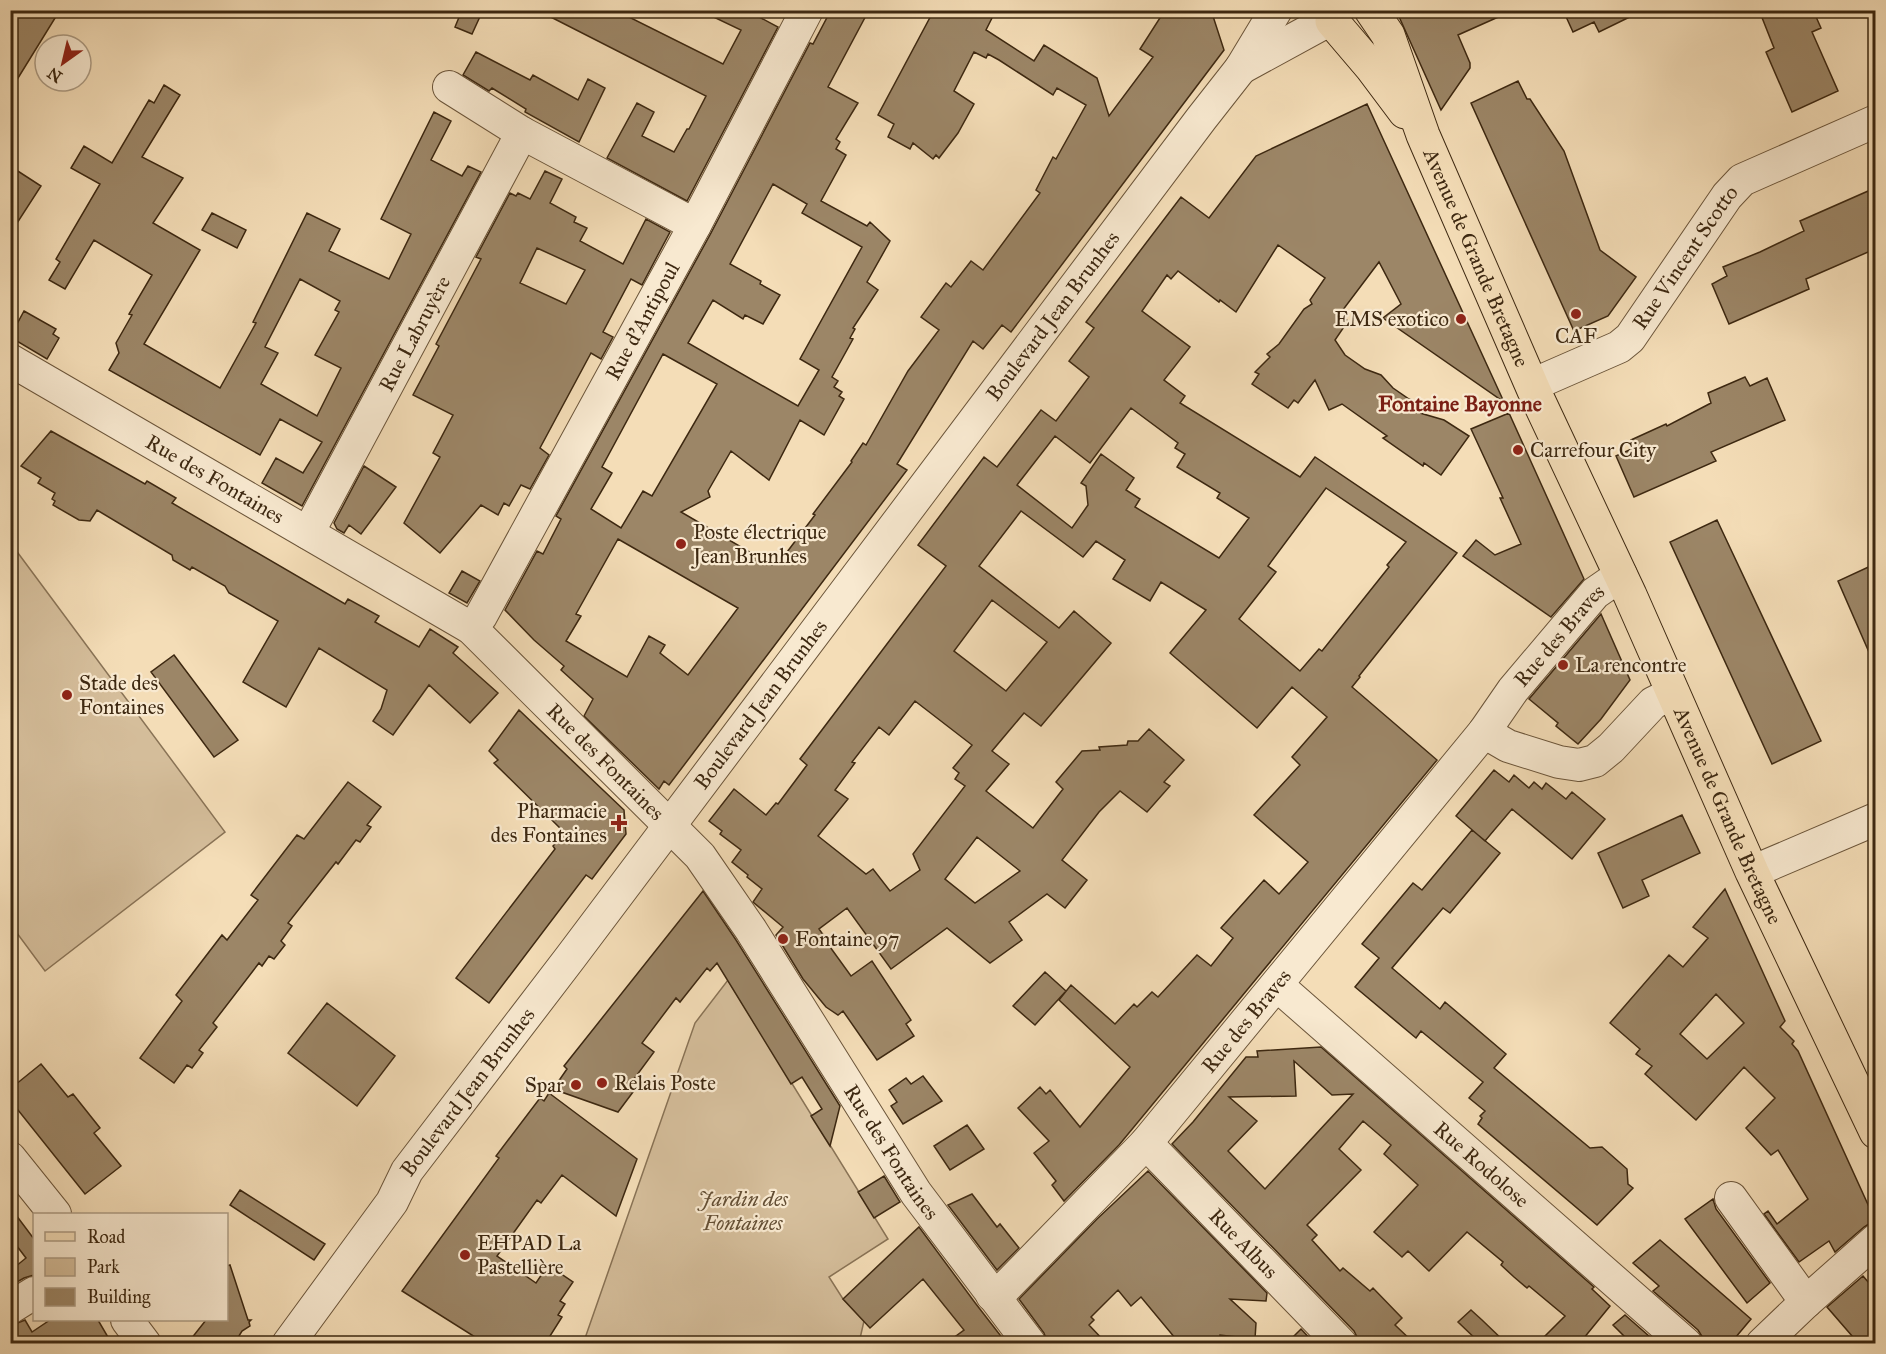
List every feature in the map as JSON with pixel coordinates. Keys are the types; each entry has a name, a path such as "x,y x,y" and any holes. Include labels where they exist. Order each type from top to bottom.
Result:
{"main road":[{"name":"Avenue de Grande Bretagne","path":"1371,10 1388,35 1423,135 1532,385 1621,575 1752,872 1875,1132"},
{"name":"Avenue de Grande Bretagne","path":"1334,16 1423,135"}],"street":[{"name":"Rue d'Antipoul","path":"471,628 486,606 695,225 807,10"},
{"name":"Boulevard Jean Brunhes","path":"288,1344 392,1202 407,1172 1241,68 1276,10"},
{"name":"Boulevard Jean Brunhes","path":"1241,68 1334,16"},
{"path":"449,87 522,133 695,225"},
{"name":"Rue Vincent Scotto","path":"1532,385 1619,347 1630,338 1727,196 1742,180 1875,121"},
{"name":"Rue Labruyère","path":"308,533 522,133"},
{"name":"Rue des Fontaines","path":"10,360 471,628 700,856 738,911 916,1193 1030,1344"},
{"name":"Rue des Braves","path":"992,1295 1004,1289 1146,1143 1484,732 1513,690 1595,593 1621,575"},
{"path":"1484,732 1508,746 1559,762 1579,765 1595,761 1611,748 1653,703 1673,693"},
{"path":"1752,872 1875,819"},
{"name":"Rue Rodolose","path":"1277,985 1686,1344"},
{"name":"Rue Albus","path":"1146,1143 1341,1344"},
{"path":"10,1158 53,1213"},
{"path":"1731,1198 1806,1302"},
{"path":"1762,1344 1875,1240"},
{"path":"10,1308 33,1294"},
{"path":"128,1321 145,1344"}],"green space":[{"name":"Stade des Fontaines","path":"18,553 225,832 45,971 11,925 10,558"},
{"name":"Jardin des Fontaines","path":"728,980 888,1239 829,1277 843,1299 864,1321 859,1343 583,1344 695,1023"}],"building":[{"path":"22,10 60,10 46,33 33,33 33,54 10,91 10,31"},
{"path":"462,10 483,10 472,34 455,27"},
{"path":"537,10 615,10 723,64 741,30 699,10 746,10 778,27 687,201 607,158 637,103 654,112 642,136 674,152 706,96"},
{"path":"831,10 869,10 828,87 858,103 836,139 840,142 836,149 846,155 821,201 867,226 870,222 890,241 867,282 878,290 853,328 855,329 850,338 853,339 832,377 838,381 834,387 842,392 839,396 844,399 824,435 800,420 769,480 731,451 708,491 710,497 681,512 772,565 780,554 784,556 815,515 813,514 852,462 863,443 866,445 908,371 939,330 921,317 946,283 951,287 971,261 983,270 1040,193 1036,190 1053,157 1056,159 1086,105 1057,88 1053,95 988,54 986,58 974,52 954,91 974,104 958,133 939,158 936,155 933,159 913,143 910,149 888,137 894,124 878,115 934,10 996,10 986,30 1034,61 1044,45 1097,78 1109,116 1153,57 1140,49 1165,10 1211,10 1224,50 1011,332 1002,325 983,349 973,341 897,464 907,470 669,785 664,781 659,789 584,716 593,699 561,670 564,666 505,610 537,551 543,554 561,519 556,516 711,233 810,43 813,44","holes":["773,184 807,204 802,213 862,247 800,359 819,370 798,406 688,343 713,300 743,319 745,315 763,324 780,295 760,284 761,281 730,264","663,354 717,384 652,496 643,491 621,528 591,509 612,473 602,467","618,539 738,608 688,675 660,653 665,645 649,636 627,677 566,641 581,616 576,614"]},
{"path":"1396,10 1514,10 1458,35 1470,68 1441,110"},
{"path":"1563,10 1644,10 1599,32 1594,22 1573,32"},
{"path":"1759,10 1813,10 1821,28 1812,32 1838,91 1792,112 1766,52 1774,48"},
{"path":"476,52 530,80 533,75 578,100 588,79 605,88 579,142 525,112 526,109 492,88 489,91 463,75"},
{"path":"1518,81 1527,99 1530,99 1564,151 1600,250 1636,277 1608,316 1574,331 1471,103"},
{"path":"164,85 180,95 142,157 183,178 153,223 200,250 144,344 220,388 256,323 253,322 307,213 340,229 329,251 389,279 411,234 381,219 434,112 451,121 431,160 462,176 468,166 481,172 302,506 262,483 276,458 303,473 322,442 280,419 260,455 109,370 119,353 116,343 132,315 129,314 152,275 94,240 65,289 49,280 60,262 56,259 100,184 71,168 84,146 112,163 149,100 154,103","holes":["300,279 340,301 335,310 339,312 315,355 341,368 317,416 261,384 278,353 265,347"]},
{"path":"1367,104 1504,402 1383,318 1401,304 1379,262 1339,315 1348,321 1335,340 1345,355 1365,369 1381,375 1393,388 1409,399 1426,404 1420,413 1444,420 1469,436 1441,475 1424,463 1423,466 1383,438 1387,436 1342,404 1329,410 1315,380 1298,403 1294,400 1288,408 1252,384 1259,374 1255,372 1270,357 1267,354 1279,344 1304,309 1312,304 1310,300 1325,278 1278,245 1236,312 1178,271 1171,279 1167,275 1142,311 1190,347 1164,380 1185,396 1180,403 1300,477 1315,457 1457,553 1352,687 1437,760 1119,1145 1064,1201 1052,1185 1056,1181 1034,1153 1049,1141 1018,1108 1040,1087 1046,1094 1050,1090 1080,1127 1130,1067 1059,1000 1071,985 1115,1024 1134,1004 1137,1007 1152,992 1158,997 1197,955 1211,966 1233,938 1221,928 1264,880 1279,894 1308,862 1254,815 1300,765 1292,757 1327,717 1292,687 1257,728 1170,653 1206,610 1161,582 1150,601 1113,579 1125,560 1096,541 1083,557 1021,511 979,566 1059,628 1074,611 1111,643 1041,726 1024,713 992,751 1009,764 986,791 1033,828 1063,789 1056,782 1082,751 1127,745 1128,741 1138,741 1149,729 1184,760 1164,782 1170,786 1147,812 1120,791 1099,812 1062,860 1087,880 1065,908 1047,894 1009,922 1022,940 990,963 947,928 891,969 847,908 819,929 851,976 872,961 911,1020 906,1024 914,1036 877,1060 843,1011 838,1015 826,1007 803,979 776,935 783,927 753,902 762,889 732,862 741,850 720,834 722,831 709,821 734,789 766,815 776,803 778,804 807,765 800,759 946,566 918,545 984,457 997,467 1041,410 1056,421 1089,377 1069,361 1094,328 1086,322 1181,197 1209,218 1256,156","holes":["1131,408 1178,443 1175,448 1185,454 1177,467 1220,493 1217,498 1249,518 1219,558 1135,507 1140,499 1126,490 1134,478 1101,454 1081,483 1086,486 1088,505 1072,528 1017,485 1055,436 1090,463","1326,488 1406,542 1322,651 1319,649 1300,671 1239,619 1276,572 1268,566","992,600 1047,642 1006,691 954,651","915,701 972,745 953,768 959,773 955,779 965,786 913,854 920,870 890,891 873,869 866,874 818,836 848,799 835,790 855,763 852,762 879,727 889,735","977,837 1020,871 975,903 945,879"]},
{"path":"10,166 41,186 10,234"},
{"path":"545,171 562,179 550,203 576,217 574,222 587,228 580,241 623,264 646,219 670,232 642,285 631,279 603,332 613,337 601,359 591,353 540,448 549,455 530,489 521,485 509,506 504,503 498,515 481,505 440,553 404,523 440,457 433,453 453,415 413,395 439,346 436,344 481,259 476,257 510,193 516,196 518,193 530,199","holes":["537,248 585,270 566,304 520,283"]},
{"path":"1875,188 1875,249 1806,279 1809,289 1729,324 1712,284 1727,276 1723,267 1804,231 1800,221"},
{"path":"212,213 246,230 237,248 202,230"},
{"path":"24,311 56,329 53,334 59,338 47,359 10,337"},
{"path":"1745,377 1750,386 1767,378 1785,420 1711,452 1716,461 1634,497 1616,456 1634,448 1631,440 1666,424 1667,426 1711,403 1708,393"},
{"path":"1509,413 1584,579 1551,617 1463,556 1476,540 1495,555 1521,544 1500,498 1503,498 1471,429"},
{"path":"51,431 145,484 147,481 176,498 172,503 345,604 348,599 379,616 375,622 419,647 430,629 458,647 453,653 498,693 470,723 429,685 393,735 373,721 381,709 387,690 319,648 286,707 243,682 278,621 229,593 225,586 192,567 190,570 173,560 172,555 97,510 90,521 79,520 53,505 55,501 52,499 55,493 38,483 41,478 21,466"},
{"path":"364,466 396,487 361,534 349,525 344,533 337,529 334,523"},
{"path":"1717,520 1821,741 1772,764 1670,542"},
{"path":"1875,564 1875,666 1838,581"},
{"path":"462,571 480,581 467,603 449,593"},
{"path":"1601,614 1630,680 1601,719 1578,744 1556,726 1558,723 1529,699"},
{"path":"174,655 238,740 214,757 151,672"},
{"path":"519,710 624,810 626,834 592,879 586,875 489,1003 456,978 565,833 494,763 498,760 489,751"},
{"path":"1494,770 1509,782 1514,775 1529,788 1534,782 1542,789 1546,783 1566,799 1572,792 1605,819 1572,859 1512,809 1485,841 1456,816"},
{"path":"348,782 381,807 367,825 371,827 360,842 356,840 338,864 336,862 288,923 292,926 281,941 285,945 274,959 269,956 262,966 259,963 213,1023 217,1027 199,1050 203,1053 192,1068 187,1065 174,1083 140,1058 182,1001 176,995 222,935 227,940 258,900 251,895 297,835 304,839"},
{"path":"1682,815 1700,853 1642,880 1649,896 1623,908 1598,853"},
{"path":"1472,830 1500,853 1450,913 1443,908 1392,968 1440,1009 1445,1002 1506,1054 1494,1068 1590,1148 1602,1147 1627,1169 1628,1184 1633,1188 1597,1225 1478,1124 1482,1118 1480,1116 1485,1111 1469,1098 1483,1082 1421,1031 1416,1038 1355,987 1379,958 1362,944 1413,883 1422,890"},
{"path":"1725,889 1785,1021 1780,1027 1794,1041 1792,1044 1798,1051 1875,1220 1835,1252 1829,1241 1799,1262 1764,1214 1768,1211 1777,1224 1808,1199 1778,1150 1771,1155 1746,1128 1775,1098 1744,1067 1696,1120 1645,1074 1652,1066 1636,1054 1640,1049 1610,1023 1669,955 1683,967 1708,938 1693,927","holes":["1716,994 1744,1023 1707,1059 1680,1034"]},
{"path":"703,891 840,1106 830,1146 811,1116 822,1109 802,1077 791,1084 717,963 710,971 707,968 680,1002 676,998 642,1043 654,1052 634,1079 639,1084 618,1112 553,1089 567,1069 564,1066"},
{"path":"1045,972 1066,991 1035,1025 1013,1006"},
{"path":"327,1003 395,1056 357,1106 288,1053"},
{"path":"1321,1047 1594,1287 1592,1289 1610,1306 1579,1344 1537,1344 1565,1316 1529,1286 1527,1288 1514,1277 1501,1265 1503,1262 1467,1232 1429,1271 1408,1251 1402,1257 1374,1232 1418,1185 1384,1154 1391,1145 1363,1121 1339,1149 1361,1170 1307,1225 1317,1235 1312,1240 1340,1271 1343,1268 1370,1291 1373,1288 1402,1318 1395,1325 1415,1344 1358,1344 1354,1331 1172,1144 1246,1057 1258,1057 1257,1051","holes":["1294,1061 1332,1095 1353,1094 1265,1189 1228,1151 1257,1121 1229,1097 1296,1096"]},
{"path":"41,1064 68,1097 73,1094 100,1128 94,1133 121,1166 85,1194 10,1100 10,1089"},
{"path":"923,1076 942,1101 903,1124 891,1106 897,1102 889,1090 906,1078 911,1084"},
{"name":"EHPAD La Pastellière","path":"549,1093 637,1159 616,1216 562,1175 541,1203 537,1200 497,1256 536,1283 548,1265 573,1282 560,1301 565,1304 558,1315 562,1317 545,1344 486,1344 402,1291 499,1158 496,1156 540,1098 544,1101"},
{"path":"967,1125 984,1149 950,1170 934,1146"},
{"path":"1148,1171 1267,1293 1266,1301 1230,1299 1256,1323 1255,1339 1220,1335 1219,1344 1180,1344 1141,1297 1131,1306 1118,1290 1091,1317 1094,1320 1089,1325 1107,1344 1048,1344 1044,1333 1019,1299 1097,1219"},
{"path":"884,1176 900,1202 874,1218 858,1192"},
{"path":"240,1190 325,1244 314,1260 230,1205"},
{"path":"972,1194 997,1227 1000,1224 1019,1248 997,1270 948,1205"},
{"path":"1713,1199 1716,1209 1770,1283 1747,1303 1685,1219"},
{"path":"10,1207 33,1238 33,1275 10,1286 10,1271 26,1258 10,1237"},
{"path":"919,1227 1007,1344 945,1344 964,1330 923,1279 870,1328 843,1299"},
{"path":"1660,1240 1751,1319 1730,1344 1703,1344 1703,1338 1698,1330 1653,1291 1659,1286 1633,1263"},
{"path":"230,1265 248,1320 251,1320 250,1326 242,1331 234,1344 187,1344 205,1321 228,1321 228,1266"},
{"path":"1863,1276 1875,1290 1875,1344 1859,1344 1827,1307"},
{"path":"1471,1310 1507,1344 1481,1344 1458,1322"},
{"path":"1625,1315 1658,1344 1632,1344 1613,1325"},
{"path":"25,1320 32,1332 48,1321 99,1321 112,1344 10,1344 10,1326"},
{"path":"1301,1329 1315,1344 1286,1344"}],"place":[{"name":"CAF","path":"1576,314"},
{"name":"EMS exotico","path":"1461,319"},
{"name":"Carrefour City","path":"1518,450"},
{"name":"Poste électrique Jean Brunhes","path":"681,544"},
{"name":"La rencontre","path":"1563,665"},
{"name":"Stade des Fontaines","path":"67,695"},
{"name":"Pharmacie des Fontaines","path":"619,823"},
{"name":"Fontaine 97","path":"783,939"},
{"name":"Relais Poste","path":"602,1083"},
{"name":"Spar","path":"576,1085"},
{"name":"EHPAD La Pastellière","path":"465,1255"}],"district":[{"name":"Fontaine Bayonne","path":"1460,403"}]}
